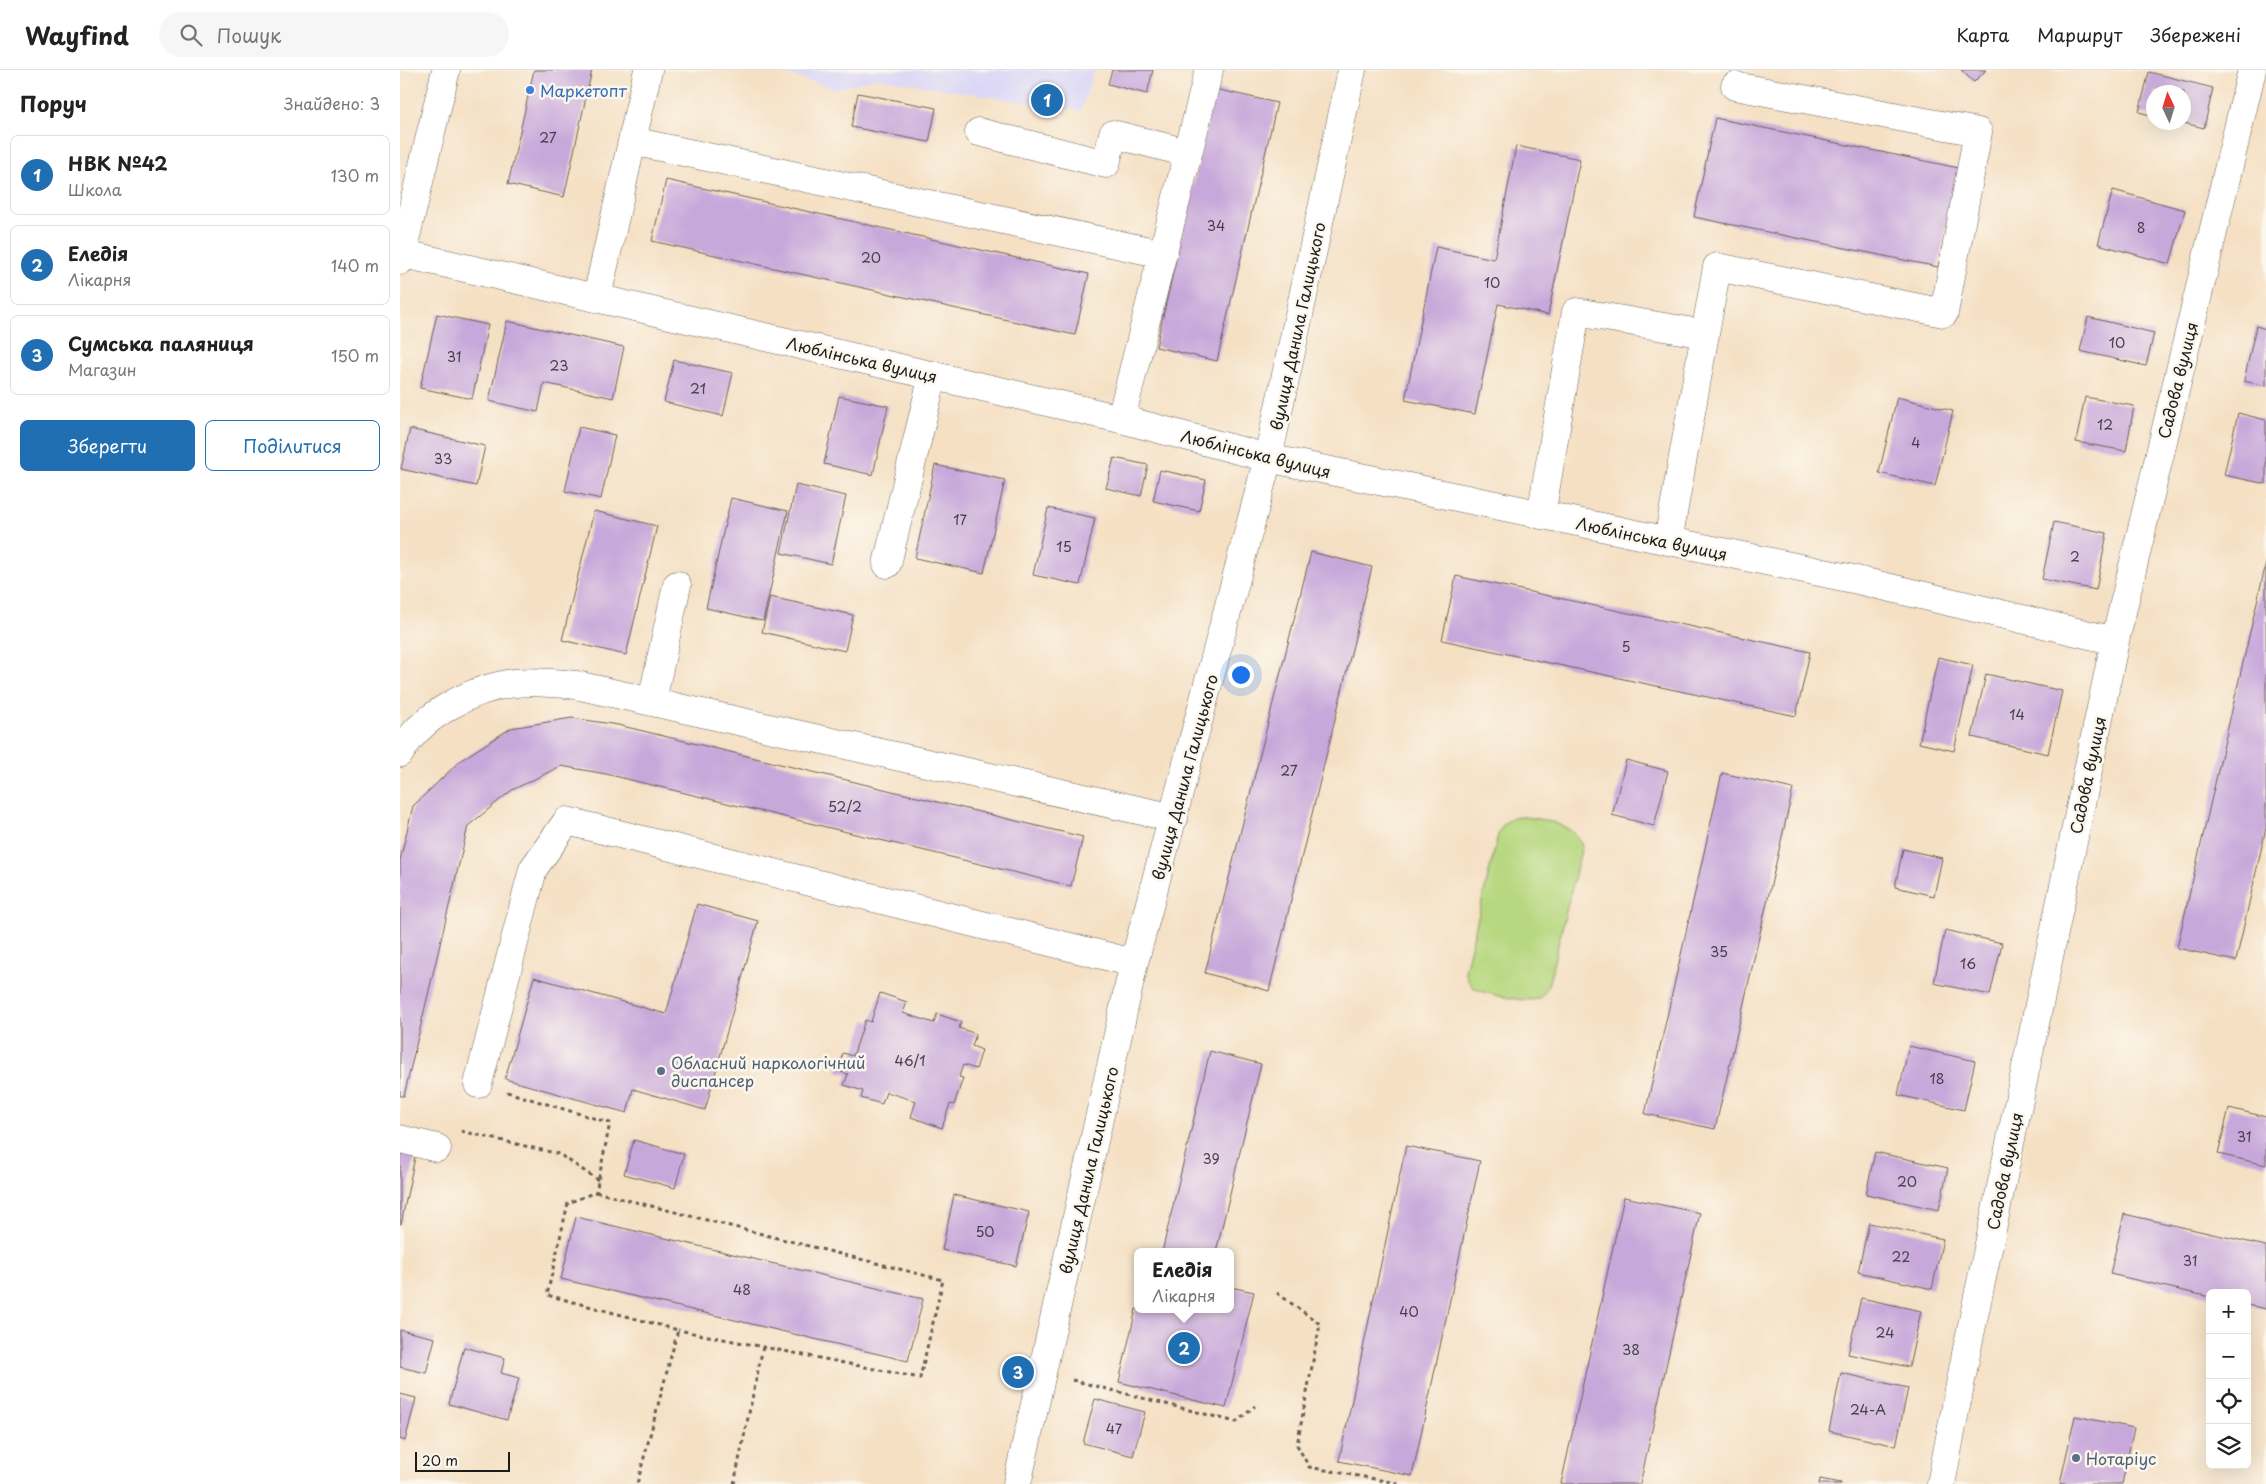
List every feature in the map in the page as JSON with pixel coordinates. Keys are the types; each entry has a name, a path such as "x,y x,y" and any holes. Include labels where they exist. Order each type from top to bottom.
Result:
{"street":[{"path":"401,256 446,70"},
{"path":"596,297 648,70"},
{"path":"1122,419 1209,70"},
{"name":"вулиця Данила Галицького","path":"1017,1484 1134,963 1268,458 1352,70"},
{"name":"Садова вулиця","path":"1941,1484 1966,1354 2114,641 2252,70"},
{"path":"1668,541 1717,267 1944,313 1978,132 1735,86"},
{"path":"979,132 1106,164 1113,134 1188,153"},
{"path":"632,141 1163,254"},
{"name":"Люблінська вулиця","path":"401,256 596,297 1122,419 1268,458 1853,579 2114,641"},
{"path":"1542,515 1576,312 1705,334"},
{"path":"887,564 933,375"},
{"path":"652,701 677,585"},
{"path":"400,753 407,740 430,720 455,703 483,691 515,683 550,682 576,685 652,701 1174,818"},
{"path":"478,1084 533,870 567,821 1134,963"},
{"path":"400,1139 447,1139"}],"path":[{"path":"478,1084 610,1122 596,1192"},
{"path":"447,1139 559,1154 598,1180"},
{"path":"596,1192 942,1280 920,1378 678,1330 547,1295 568,1203 596,1192"},
{"path":"1277,1293 1320,1324 1297,1445 1309,1467 1402,1484"},
{"path":"637,1484 678,1330"},
{"path":"734,1484 763,1347"},
{"path":"1042,1372 1117,1393 1236,1422 1255,1406"}],"shaded area":[{"path":"771,70 1094,70 1081,111 875,78 836,89"}],"green space":[{"path":"1517,816 1546,820 1564,827 1578,838 1582,846 1549,982 1542,995 1534,1000 1506,998 1474,988 1468,980 1465,971 1498,835 1505,823"}],"building":[{"path":"534,70 592,70 564,197 508,184"},
{"path":"1112,70 1153,70 1147,94 1108,84"},
{"path":"1961,70 1986,70 1974,82"},
{"path":"2149,72 2213,88 2204,128 2191,125 2191,85 2146,85 2146,114 2139,112"},
{"path":"1215,89 1277,103 1217,361 1156,347"},
{"path":"858,93 936,108 929,142 851,127"},
{"path":"1715,118 1959,168 1938,267 1694,217"},
{"path":"1516,146 1580,159 1548,315 1498,304 1475,414 1405,400 1436,247 1494,259"},
{"path":"666,180 1089,274 1075,335 652,241"},
{"path":"2113,190 2185,210 2170,264 2098,244"},
{"path":"437,314 488,325 472,399 420,388"},
{"path":"2088,317 2154,333 2146,366 2080,351"},
{"path":"507,321 624,347 613,398 544,383 538,412 489,401"},
{"path":"2256,326 2266,329 2266,386 2244,381"},
{"path":"674,360 733,373 723,416 664,402"},
{"path":"839,396 888,406 873,475 824,464"},
{"path":"1897,397 1953,411 1935,486 1879,473"},
{"path":"2085,397 2134,406 2126,451 2076,442"},
{"path":"2238,413 2266,420 2266,484 2224,475"},
{"path":"579,427 615,435 601,499 565,491"},
{"path":"410,429 485,446 476,486 401,469"},
{"path":"1114,458 1148,465 1141,496 1106,488"},
{"path":"935,465 1005,480 984,573 915,558"},
{"path":"1160,470 1206,480 1199,511 1153,501"},
{"path":"796,485 846,496 831,564 781,553"},
{"path":"731,498 788,511 763,621 706,608"},
{"path":"1048,508 1095,518 1080,585 1033,575"},
{"path":"594,511 657,526 626,655 562,640"},
{"path":"2054,522 2107,533 2096,590 2042,579"},
{"path":"1311,552 1372,567 1269,991 1205,973"},
{"path":"2266,563 2266,828 2236,961 2177,948"},
{"path":"1456,576 1810,652 1796,716 1442,640"},
{"path":"770,597 853,615 845,651 762,632"},
{"path":"1938,657 1973,665 1954,751 1919,743"},
{"path":"1986,674 2062,691 2048,754 1972,737"},
{"path":"572,718 618,725 1083,837 1071,886 606,774 561,766 512,790 468,826 404,1096 400,1096 400,860 413,806 461,760 511,728"},
{"path":"1626,760 1668,771 1654,826 1612,815"},
{"path":"1722,773 1793,789 1715,1129 1645,1114"},
{"path":"1903,849 1942,858 1934,896 1895,887"},
{"path":"697,904 758,921 705,1110 633,1089 627,1113 505,1079 534,977 666,1014"},
{"path":"1945,930 2002,943 1990,995 1934,983"},
{"path":"880,993 907,1002 903,1013 934,1023 937,1014 961,1022 959,1028 976,1034 972,1046 982,1050 976,1069 963,1065 959,1077 963,1078 954,1105 950,1104 942,1128 911,1117 916,1101 886,1092 882,1104 861,1098 863,1091 844,1085 848,1074 837,1071 843,1053 853,1056 865,1020 871,1022"},
{"path":"1909,1046 1975,1061 1964,1110 1898,1095"},
{"path":"1210,1051 1261,1064 1217,1248 1163,1248"},
{"path":"2229,1108 2266,1117 2266,1165 2218,1154"},
{"path":"634,1140 684,1154 675,1188 624,1174"},
{"path":"1406,1146 1480,1161 1412,1476 1339,1461"},
{"path":"400,1149 416,1152 401,1224 400,1224"},
{"path":"1875,1152 1948,1168 1939,1210 1866,1194"},
{"path":"954,1195 1029,1212 1016,1266 942,1250"},
{"path":"1624,1197 1700,1213 1640,1484 1561,1484"},
{"path":"2124,1214 2266,1246 2266,1309 2251,1306 2251,1289 2206,1289 2206,1296 2110,1274"},
{"path":"576,1217 923,1299 908,1361 561,1279"},
{"path":"1869,1223 1943,1239 1932,1289 1858,1272"},
{"path":"1234,1288 1254,1292 1226,1408 1119,1382 1135,1313 1234,1313"},
{"path":"1861,1298 1921,1311 1909,1367 1848,1354"},
{"path":"400,1330 435,1338 426,1373 400,1367"},
{"path":"464,1347 505,1358 501,1373 519,1378 507,1420 449,1404"},
{"path":"1841,1373 1908,1388 1896,1446 1829,1431"},
{"path":"400,1394 416,1398 405,1441 400,1439"},
{"path":"1095,1399 1145,1412 1133,1456 1083,1443"},
{"path":"2075,1416 2134,1428 2122,1484 2060,1484"},
{"path":"1820,1479 1841,1483 1841,1484 1819,1484"}],"place":[{"name":"Маркетопт","path":"530,90"},
{"name":"НВК №42","path":"1047,100"},
{"name":"Обласний наркологічний диспансер","path":"661,1071"},
{"name":"Еледія","path":"1184,1348"},
{"name":"Сумська паляниця","path":"1018,1372"},
{"name":"Нотаріус","path":"2076,1458"}]}
